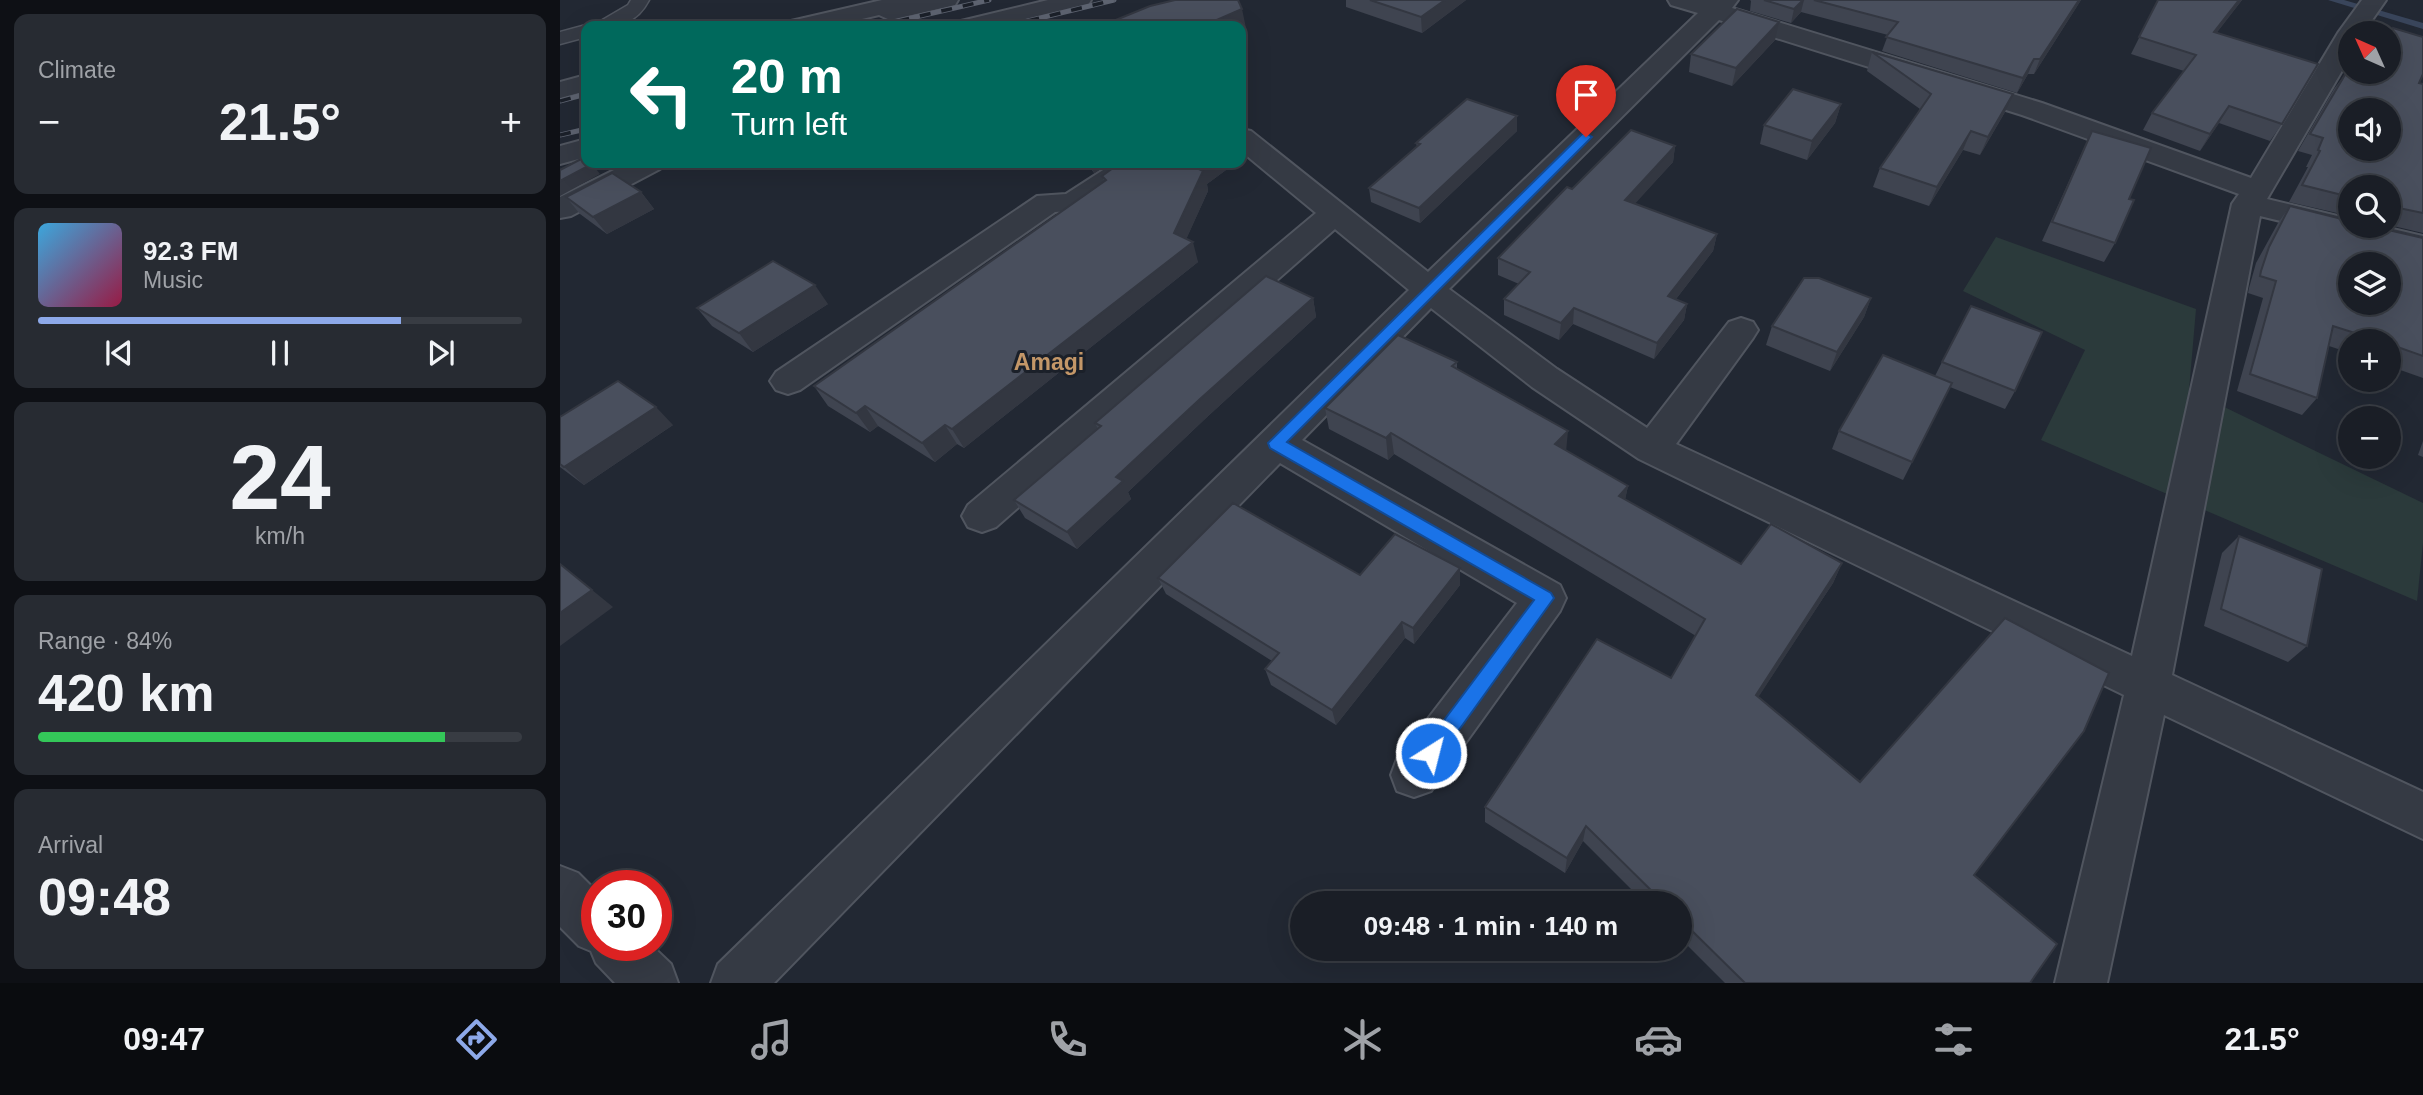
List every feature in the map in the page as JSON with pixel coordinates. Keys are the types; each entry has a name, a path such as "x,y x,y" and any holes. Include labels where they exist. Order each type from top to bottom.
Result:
{"street":[{"path":"847,21 915,0"},
{"path":"832,21 946,0"},
{"path":"948,21 1079,0"},
{"path":"1680,0 1720,5 2032,109 2252,197 2423,246"},
{"path":"737,983 1428,291 1720,5"},
{"path":"961,21 973,18 981,20 991,14"},
{"path":"2081,983 2148,686 2252,197 2362,17"},
{"path":"560,90 581,84"},
{"path":"1246,141 1428,291 1601,418 1652,449 2423,816"},
{"path":"560,155 581,149"},
{"path":"560,209 639,168"},
{"path":"788,381 1048,203 1072,203 1125,168"},
{"path":"982,516 1335,212"},
{"path":"1652,449 1741,330"},
{"path":"1276,443 1545,598 1414,775"},
{"path":"560,891 581,912"},
{"path":"630,961 652,983"}],"lane":[{"path":"615,21 635,9 640,0"},
{"path":"560,37 581,32"}],"shaded area":[{"path":"1996,237 2196,309 2189,390 2338,462 2338,469 2353,469 2423,503 2423,543 2417,601 2041,440 2085,350 1963,291"}],"building":[{"path":"1175,0 1238,0 1242,9 1214,21 1113,21 1150,6"},
{"path":"1370,0 1445,0 1421,17"},
{"path":"1764,0 1803,0 1794,9"},
{"path":"1814,0 2079,0 2040,59 2034,59 2023,78 1886,37 1898,22"},
{"path":"2158,0 2239,0 2214,32 2318,64 2282,124 2229,106 2210,134 2152,113 2196,55 2139,37"},
{"path":"1737,9 1779,22 1736,68 1691,54"},
{"path":"2401,30 2423,37 2423,74 2419,83 2423,84 2423,213 2401,208 2401,175 2338,175 2338,194 2302,185 2320,151 2318,150 2323,138 2310,134 2340,84 2401,84"},
{"path":"1872,52 2013,94 1988,137 1971,131 1937,187 1880,168 1931,94"},
{"path":"1793,89 1841,104 1812,141 1764,125"},
{"path":"1467,99 1517,116 1419,208 1369,188 1420,144 1416,143"},
{"path":"1631,130 1675,146 1625,200 1717,234 1668,296 1687,304 1657,343 1574,308 1561,323 1504,299 1530,272 1498,258 1567,187 1572,189"},
{"path":"2092,131 2151,148 2129,199 2134,200 2115,243 2052,222"},
{"path":"581,159 581,168 584,168 560,181 560,170"},
{"path":"1113,168 1197,168 1203,171 1174,233 1193,242 952,429 945,425 922,443 865,406 856,413 814,386 1106,180 1102,176"},
{"path":"612,173 641,192 593,217 566,197"},
{"path":"2290,206 2338,218 2338,238 2401,238 2401,233 2423,238 2423,356 2401,348 2401,329 2342,329 2333,326 2317,398 2250,374 2276,281 2260,276 2269,247"},
{"path":"773,261 815,285 739,333 697,308"},
{"path":"1266,276 1313,298 1116,477 1123,481 1067,532 1014,500 1101,426 1095,423"},
{"path":"1804,278 1819,278 1871,298 1837,352 1772,326"},
{"path":"1971,306 2042,332 2015,391 1942,362"},
{"path":"1398,335 1457,362 1452,366 1568,431 1555,444 1628,486 1619,496 1741,564 1771,524 1842,563 1756,695 1860,782 2005,618 2109,673 2084,731 1974,875 2057,944 2030,983 1745,983 1692,931 1692,891 1652,891 1586,826 1567,858 1485,807 1597,639 1671,678 1705,619 1391,433 1386,438 1325,408"},
{"path":"1883,355 1952,383 1912,462 1839,431"},
{"path":"618,381 656,407 564,467 560,464 560,417"},
{"path":"1233,503 1360,575 1395,534 1460,568 1413,628 1402,622 1332,710 1265,669 1279,653 1158,578"},
{"path":"2239,536 2322,569 2307,646 2221,609"},
{"path":"560,564 592,590 560,613"}],"waterway":[{"path":"2333,0 2423,26"}],"railway":[{"path":"899,21 989,0"},
{"path":"1028,21 1114,0"},
{"path":"560,101 581,95"},
{"path":"560,135 581,130"}],"district":[{"name":"Amagi","path":"1049,362"}],"route":[{"path":"1431,753 1545,598 1276,443 1586,137"}]}
